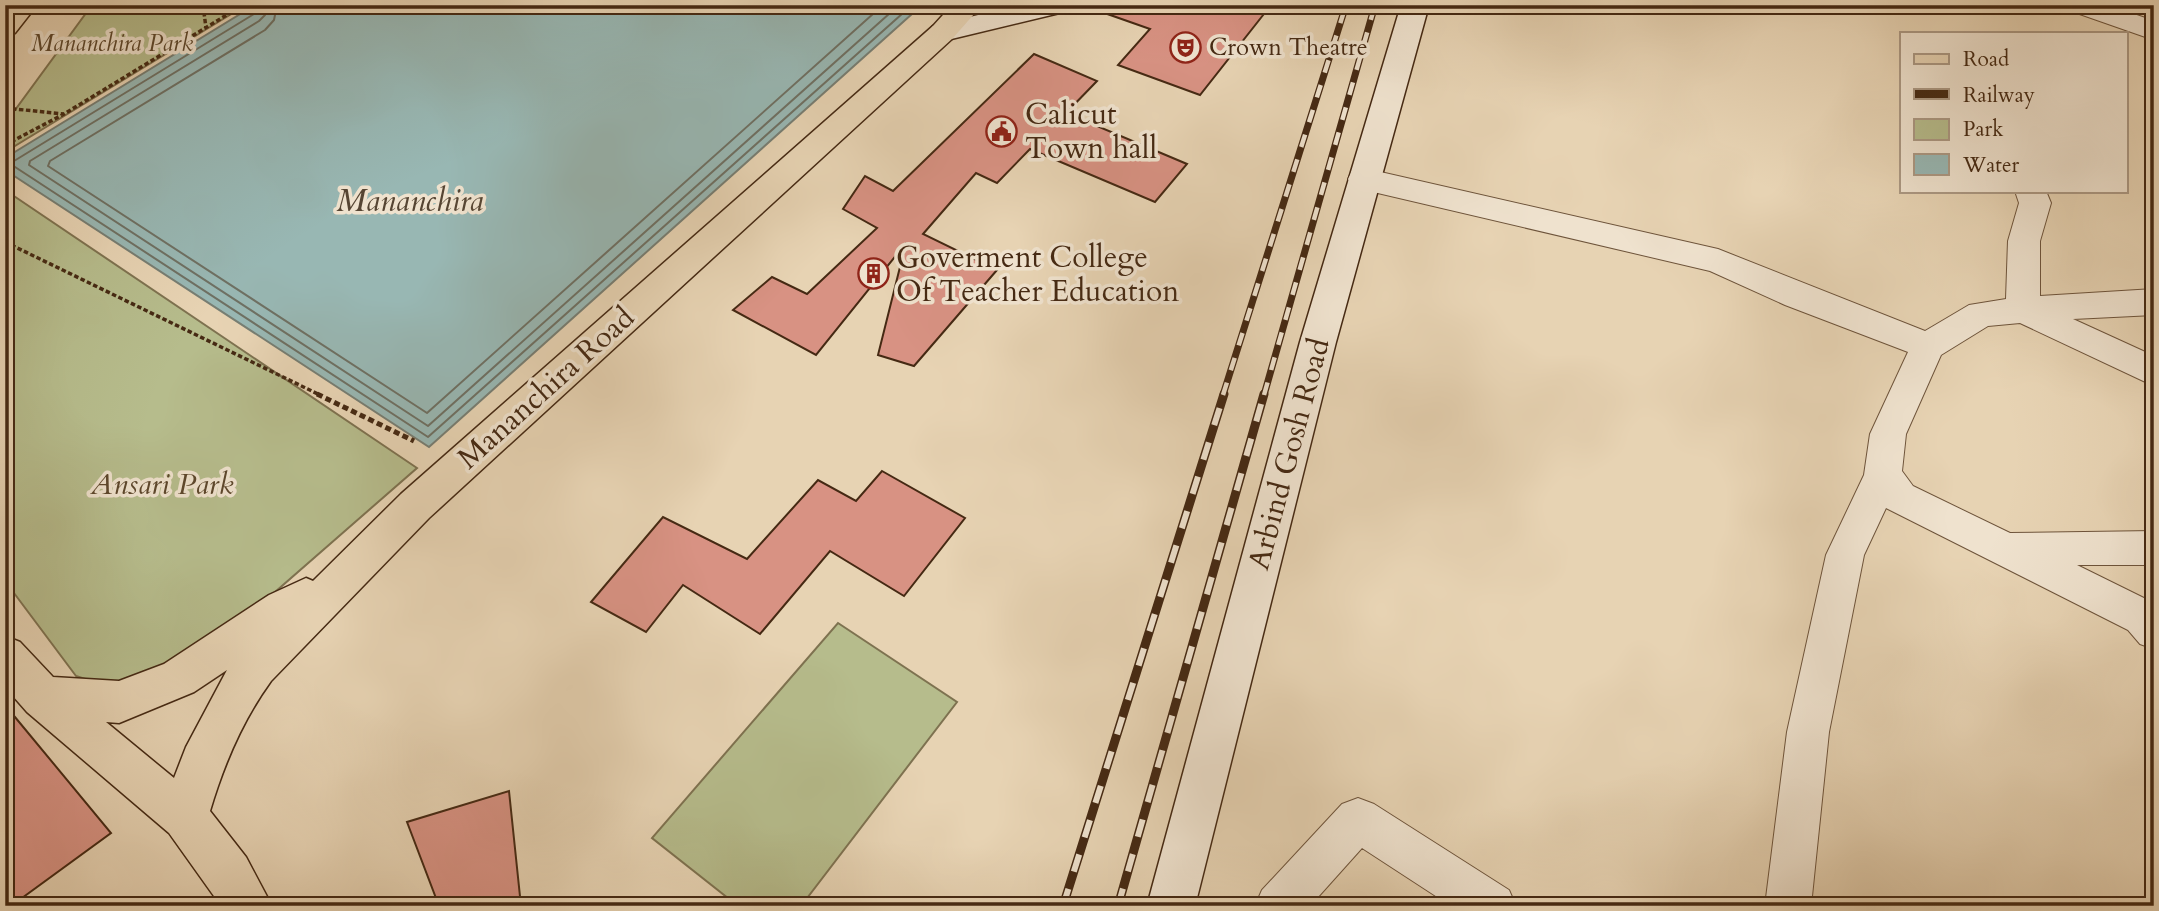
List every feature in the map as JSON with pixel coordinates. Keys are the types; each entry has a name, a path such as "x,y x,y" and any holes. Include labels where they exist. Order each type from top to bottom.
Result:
{"main road":[{"path":"5,27 23,5"},
{"name":"Mananchira Road","path":"185,817 202,763 236,693 256,667 341,578 415,506 943,32 968,5"},
{"path":"43,696 119,702 155,688 179,678 284,608 341,578"},
{"path":"5,656 43,696 185,817 229,874 248,906"}],"street":[{"path":"943,32 1058,5"},
{"name":"Arbind Gosh Road","path":"1171,906 1363,179 1415,5"},
{"path":"2081,5 2154,31"},
{"path":"1363,179 1718,261 1797,296 1928,346"},
{"path":"2023,310 2024,241 2035,203 2031,192"},
{"path":"1788,906 1808,732 1845,555 1883,475 1888,434 1928,346 1981,314 2122,302 2154,302"},
{"path":"2023,310 2154,372"},
{"path":"1883,475 1900,497 2141,617 2154,631"},
{"path":"2005,549 2154,548"},
{"path":"1278,906 1358,820 1493,906"}],"path":[{"path":"203,5 206,28"},
{"path":"5,145 64,114 243,5"},
{"path":"5,108 64,114"},
{"path":"5,242 414,441"}],"green space":[{"name":"Mananchira Park","path":"92,5 246,5 5,152 5,118 15,110"},
{"name":"Ansari Park","path":"5,190 417,468 243,620 178,663 110,687 76,676 5,581"},
{"path":"838,623 957,702 801,906 738,906 652,838"}],"water":[{"name":"Mananchira","path":"255,5 922,5 429,447 5,170 5,158"}],"building":[{"name":"Crown Theatre","path":"1097,5 1271,5 1200,95 1118,65 1150,29 1096,10"},
{"path":"1034,54 1097,81 1066,113 1187,164 1155,202 1030,149 997,183 976,173 923,234 997,270 914,366 878,355 906,243 816,355 733,310 772,277 807,294 877,228 843,209 865,176 893,191"},
{"path":"882,471 965,518 904,596 830,551 760,634 683,585 646,632 591,602 663,517 747,559 818,480 856,501"},
{"path":"5,705 111,833 11,906 5,906"},
{"path":"509,791 521,906 439,906 407,822"}],"railway":[{"path":"1223,395 1346,5"},
{"path":"1264,395 1375,5"},
{"path":"1063,906 1224,394"},
{"path":"1118,906 1264,394"}],"place":[{"name":"Crown Theatre","path":"1186,47"},
{"name":"Calicut Town hall","path":"1002,131"},
{"name":"Goverment College Of Teacher Education","path":"873,274"}]}
